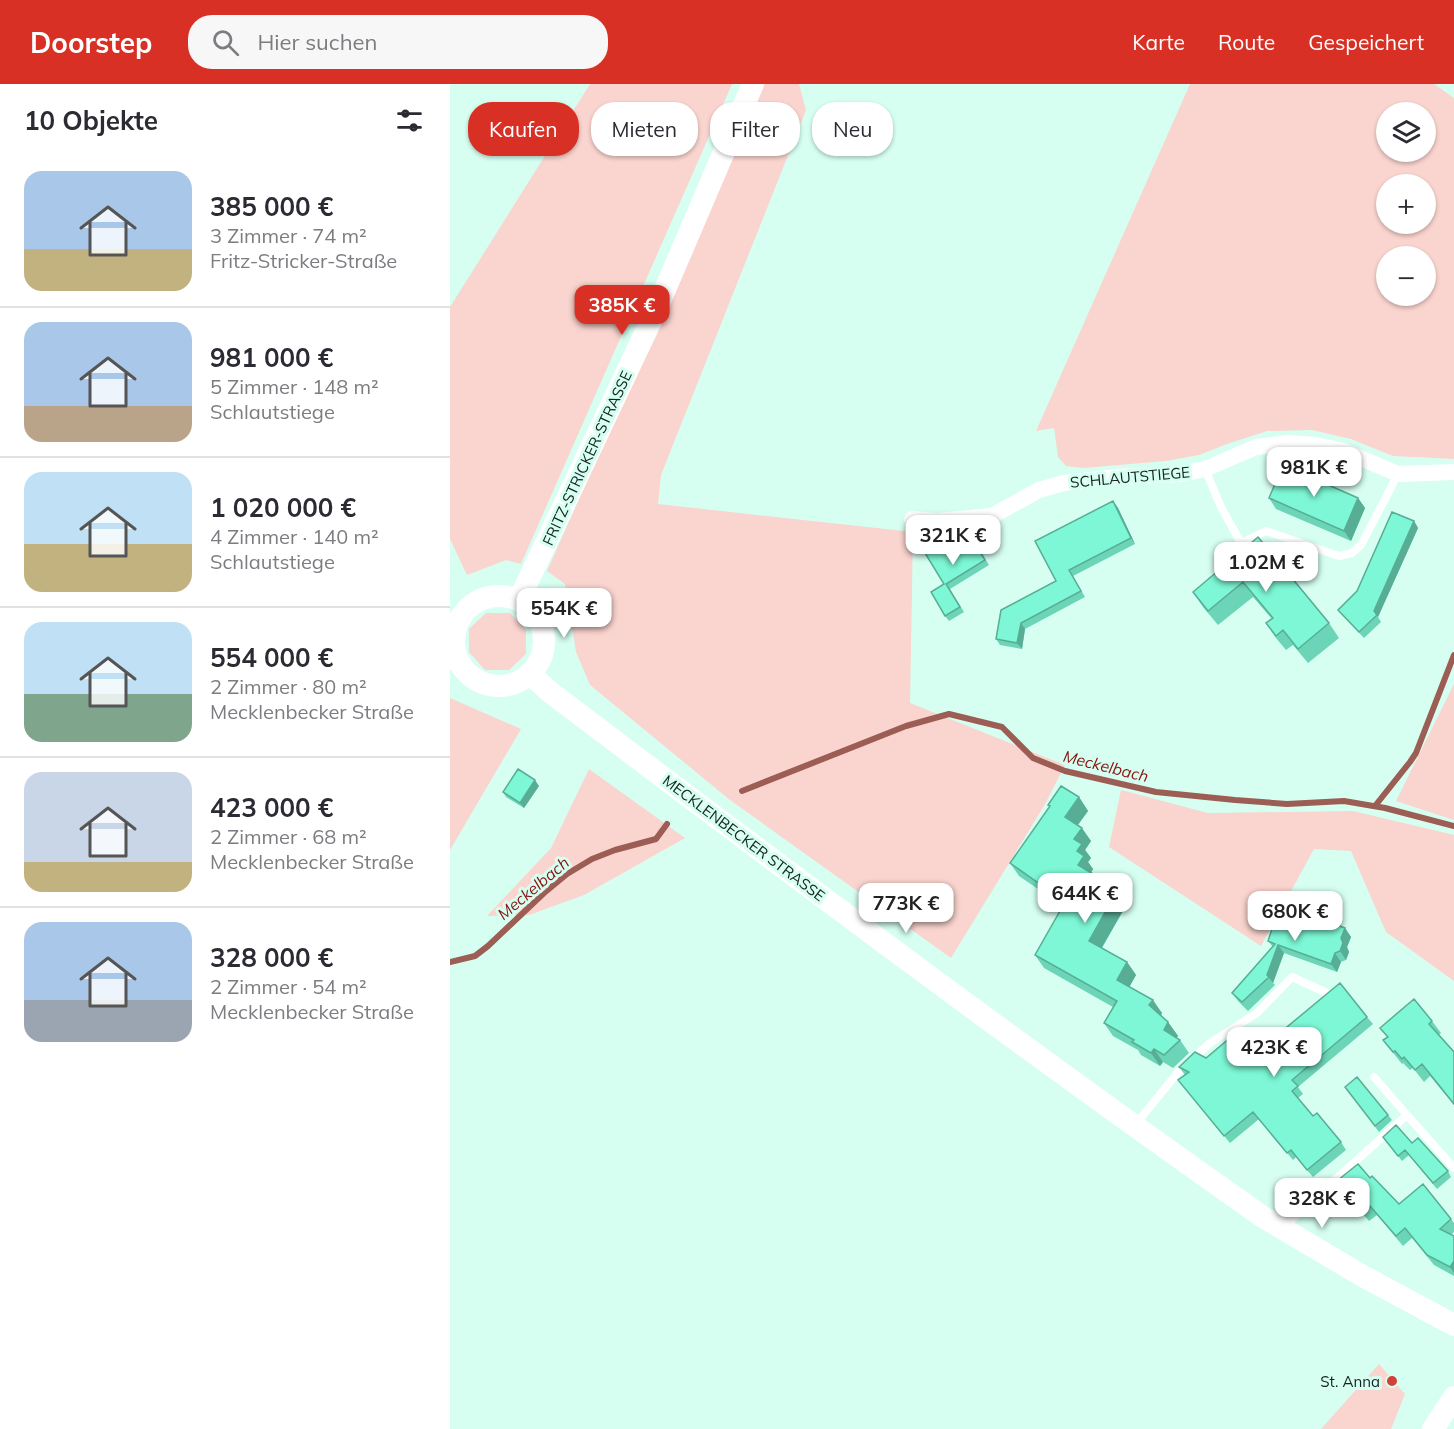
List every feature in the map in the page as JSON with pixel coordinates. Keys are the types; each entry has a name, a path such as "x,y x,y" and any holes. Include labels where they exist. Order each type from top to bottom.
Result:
{"main road":[{"name":"FRITZ-STRICKER-STRASSE","path":"519,600 658,306 753,84"},
{"path":"501,596 519,600 533,612 541,626 544,643 540,660 530,674 514,683 497,686 481,682 466,672 457,659 452,642 456,624 466,609 483,598 501,596"},
{"name":"MECKLENBECKER STRASSE","path":"530,674 550,692 716,818 1134,1127 1282,1230 1454,1325"},
{"path":"1433,1429 1454,1397"}],"street":[{"name":"SCHLAUTSTIEGE","path":"912,519 937,521 992,516 1039,490 1064,483 1117,477 1181,474 1205,469 1256,447 1288,443 1316,445 1344,451 1398,474 1454,472"}],"lane":[{"path":"1205,469 1221,507 1241,543"},
{"path":"1211,581 1241,543 1266,531 1339,556 1352,553 1361,545 1398,474"},
{"path":"1134,1127 1179,1071 1210,1043 1257,1013 1292,977 1325,992"},
{"path":"1374,1077 1454,1168"},
{"path":"1282,1230 1407,1115"}],"shaded area":[{"path":"590,84 732,84 724,102 710,102 710,134 521,564 506,560 467,575 450,539 450,307 545,156 579,156 579,102"},
{"path":"764,84 799,84 806,110 800,125 800,102 756,102"},
{"path":"1190,84 1434,84 1454,98 1454,459 1393,456 1351,439 1312,430 1267,431 1199,455 1166,461 1083,468 1066,466 1058,457 1054,428 1036,431"},
{"path":"732,156 788,156 661,475 658,504 913,532 910,703 1065,765 1044,806 951,958 730,800 590,685 576,652 565,584 547,571"},
{"path":"486,613 510,613 526,630 526,654 509,670 485,670 469,652 469,629"},
{"path":"1454,684 1454,820 1396,801"},
{"path":"450,698 521,729 450,850"},
{"path":"589,769 685,838 584,895 529,915 487,916 551,848"},
{"path":"1121,790 1208,813 1353,811 1454,835 1454,981 1386,932 1351,851 1314,849 1261,946 1109,847"},
{"path":"1379,1364 1405,1394 1391,1429 1321,1429"}],"building":[{"path":"1283,465 1358,498 1344,531 1269,498"},
{"path":"1113,501 1131,538 1069,570 1081,591 1021,623 1017,643 996,639 1001,610 1056,581 1035,541"},
{"path":"1392,512 1414,521 1374,611 1377,615 1359,632 1338,610 1357,591"},
{"path":"966,529 985,560 946,584 960,607 945,616 931,592 944,584 925,553"},
{"path":"1258,537 1329,623 1298,649 1283,630 1276,636 1266,623 1273,618 1243,582 1208,611 1193,592"},
{"path":"518,769 535,780 520,803 503,792"},
{"path":"1061,786 1079,797 1065,817 1082,828 1074,839 1082,844 1077,851 1084,856 1078,865 1118,889 1089,941 1127,962 1117,980 1153,1000 1149,1005 1168,1022 1164,1030 1180,1040 1164,1055 1154,1049 1151,1053 1132,1042 1134,1040 1104,1023 1117,1001 1035,955 1065,902 1010,863 1050,806 1048,805"},
{"path":"1282,899 1325,916 1323,920 1345,928 1340,951 1335,953 1331,964 1278,945 1267,975 1269,977 1242,1002 1232,993 1275,944 1268,941"},
{"path":"1340,983 1367,1017 1292,1080 1298,1086 1292,1091 1313,1116 1317,1113 1341,1142 1307,1170 1291,1150 1287,1153 1253,1112 1224,1136 1178,1080 1189,1072 1179,1067 1195,1052 1206,1058 1237,1032 1243,1032 1258,1051"},
{"path":"1414,999 1432,1021 1429,1024 1454,1052 1454,1104 1422,1064 1415,1070 1404,1057 1402,1059 1395,1051 1393,1052 1383,1040 1388,1037 1380,1028"},
{"path":"1357,1077 1388,1115 1375,1126 1345,1087"},
{"path":"1396,1125 1412,1143 1418,1138 1448,1171 1433,1183 1405,1150 1398,1156 1383,1137"},
{"path":"1358,1164 1399,1204 1423,1184 1451,1219 1440,1229 1454,1236 1454,1261 1450,1267 1427,1255 1405,1228 1396,1236 1370,1206 1362,1212 1351,1198 1347,1201 1333,1184"}],"waterway":[{"path":"1375,806 1416,753 1454,655"},
{"name":"Meckelbach","path":"742,791 906,726 949,714 1002,727 1033,758 1065,771 1156,792 1287,804 1344,801 1385,808 1454,826"},
{"name":"Meckelbach","path":"450,962 475,956 567,874 592,859 656,839 667,824"}],"place":[{"name":"St. Anna","path":"1392,1381"}]}
